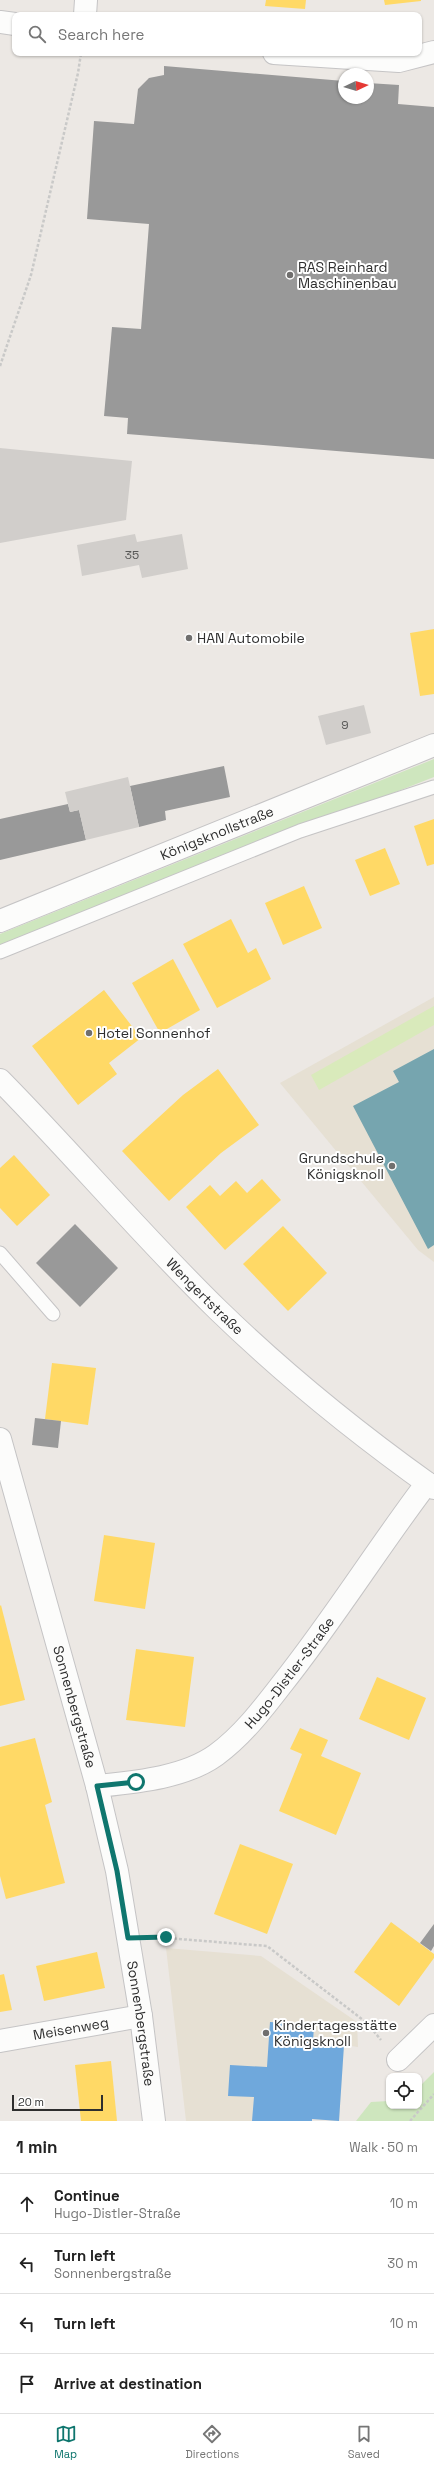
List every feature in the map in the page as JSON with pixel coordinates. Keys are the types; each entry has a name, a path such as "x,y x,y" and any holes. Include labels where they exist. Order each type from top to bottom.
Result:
{"street":[{"path":"85,12 86,0"},
{"path":"0,22 12,24"},
{"path":"422,55 434,52"},
{"path":"321,56 399,61 418,56"},
{"name":"Königsknollstraße","path":"0,921 434,745"},
{"name":"Wengertstraße","path":"0,1080 148,1240 219,1310 339,1416 430,1485"},
{"name":"Sonnenbergstraße","path":"0,1439 97,1786 117,1871 141,2016 154,2121"},
{"name":"Hugo-Distler-Straße","path":"97,1786 136,1782 187,1769 215,1756 249,1726 304,1656 430,1485"},
{"name":"Meisenweg","path":"0,2041 141,2016"},
{"path":"398,2060 434,2025"}],"lane":[{"name":"Königsknollstraße","path":"0,952 300,831 434,787"},
{"path":"0,1253 53,1314"}],"path":[{"path":"0,366 31,275 78,73 81,56"},
{"path":"128,1938 166,1937 267,1946 367,2022 398,2060"},
{"path":"410,2121 434,2094"}],"shaded area":[{"name":"Grundschule Königsknoll","path":"434,997 434,1262 418,1250 280,1083"},
{"name":"Kindertagesstätte Königsknoll","path":"166,1948 261,1956 357,2022 358,2047 344,2045 339,2121 312,2119 312,2121 186,2121"}],"green space":[{"path":"434,759 434,777 0,947 0,934"},
{"path":"434,1006 434,1025 319,1090 311,1075"},
{"path":"434,2072 434,2121 356,2121 371,2102 386,2101 386,2109 422,2109 422,2084"}],"building: Homes":[{"path":"266,0 306,0 305,9 265,6"},
{"path":"384,0 421,0 421,1 385,5"},
{"path":"434,629 434,694 420,696 410,633"},
{"path":"434,819 434,864 427,866 414,826"},
{"path":"385,848 400,884 370,896 355,860"},
{"path":"304,886 322,928 283,945 265,903"},
{"path":"231,919 248,953 256,948 271,979 217,1008 183,944"},
{"path":"173,959 200,1010 160,1033 132,983"},
{"path":"104,990 141,1038 109,1063 117,1074 78,1105 32,1046"},
{"path":"218,1069 259,1125 221,1153 169,1201 122,1151 183,1095"},
{"path":"14,1155 50,1195 17,1226 0,1208 0,1168"},
{"path":"262,1179 281,1200 225,1250 186,1207 210,1185 220,1196 236,1181 247,1193"},
{"path":"283,1226 327,1273 288,1311 243,1264"},
{"path":"52,1363 96,1368 88,1425 45,1419"},
{"path":"104,1535 155,1543 145,1609 94,1601"},
{"path":"1,1605 25,1700 0,1706 0,1606"},
{"path":"136,1649 194,1657 185,1727 126,1720"},
{"path":"377,1677 426,1698 409,1740 359,1719"},
{"path":"300,1728 328,1740 321,1756 361,1773 336,1835 279,1811 302,1754 290,1749"},
{"path":"35,1738 52,1802 45,1805 65,1883 6,1899 0,1876 0,1747"},
{"path":"240,1844 293,1864 267,1934 214,1914"},
{"path":"391,1922 434,1954 434,1958 399,2006 354,1972"},
{"path":"97,1952 105,1988 44,2001 36,1966"},
{"path":"4,1974 12,2010 0,2012 0,1975"},
{"path":"111,2061 117,2121 81,2121 75,2065"}],"building: Schools":[{"path":"270,2022 314,2025 313,2042 344,2045 339,2121 312,2119 312,2121 252,2121 254,2097 228,2096 230,2065 267,2067"}],"building: Public":[{"path":"434,1049 434,1245 428,1249 353,1106 399,1082 393,1071"}],"building: Industry":[{"name":"RAS Reinhard Maschinenbau","path":"164,66 338,80 338,104 374,104 374,83 399,85 398,104 434,107 434,459 127,434 128,418 104,416 112,327 141,329 149,224 87,219 94,121 134,124 138,89 149,78 164,75"},
{"path":"224,766 230,797 165,811 166,820 139,827 130,786"},
{"path":"68,804 70,812 79,810 86,840 0,860 0,819"},
{"path":"75,1224 118,1268 80,1307 36,1263"},
{"path":"35,1418 61,1421 58,1448 32,1445"},
{"path":"434,1924 434,1946 431,1951 420,1943"}],"building: Other":[{"path":"0,448 132,461 126,520 0,543"},
{"path":"135,534 137,542 182,534 188,569 142,578 139,565 82,576 77,545"},
{"path":"364,705 371,733 326,745 318,716"},
{"path":"128,777 139,827 86,840 79,810 70,812 65,792"}],"place":[{"name":"RAS Reinhard Maschinenbau","path":"290,275"},
{"name":"HAN Automobile","path":"189,638"},
{"name":"Hotel Sonnenhof","path":"89,1033"},
{"name":"Grundschule Königsknoll","path":"392,1166"},
{"name":"Kindertagesstätte Königsknoll","path":"266,2033"}],"route":[{"path":"136,1782 97,1786 117,1871 128,1938 166,1937"}]}
